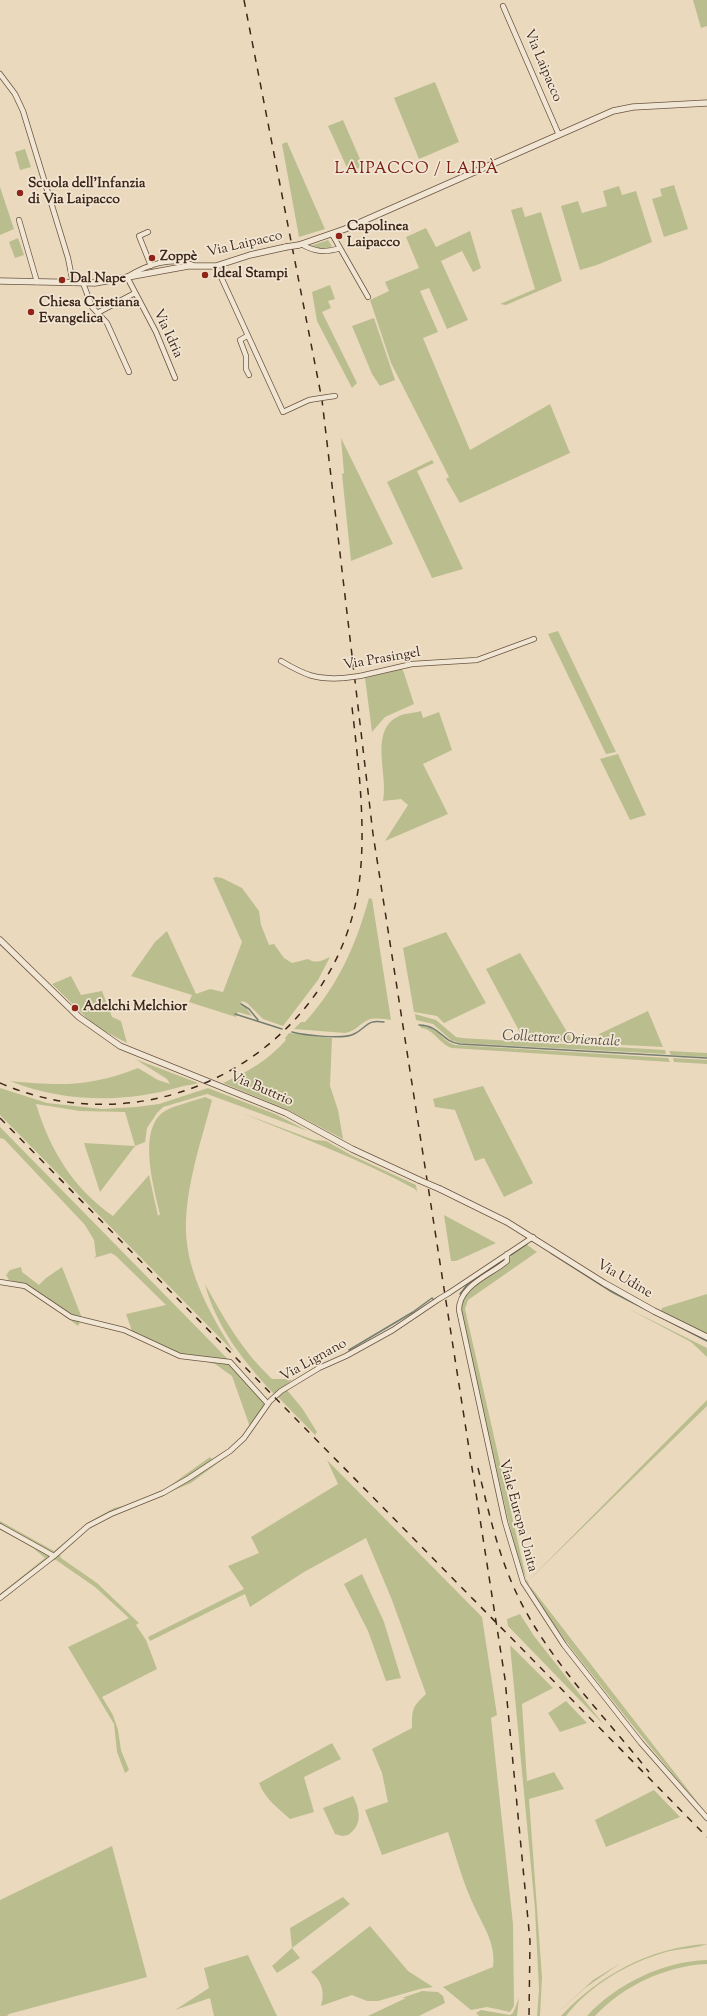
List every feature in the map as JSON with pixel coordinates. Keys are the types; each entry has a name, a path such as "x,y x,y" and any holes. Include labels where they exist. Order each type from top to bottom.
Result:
{"street":[{"name":"Via Laipacco","path":"503,6 559,135"},
{"path":"0,74 15,94 23,111 68,258 73,283"},
{"name":"Via Laipacco","path":"0,281 84,283 194,266 216,266 250,255 300,244 332,234 613,110 625,107 707,103"},
{"path":"19,220 37,282"},
{"path":"148,232 139,236 151,266"},
{"path":"332,234 368,297"},
{"name":"Via Laipacco","path":"300,244 318,252 329,252 340,248"},
{"name":"Via Laipacco","path":"127,277 151,266 172,260 185,262 194,266"},
{"path":"216,266 283,412 309,400 334,396"},
{"name":"Via Idria","path":"127,277 156,332 175,378"},
{"path":"84,283 92,307 99,312 107,323 129,372"},
{"path":"99,312 135,293"},
{"path":"248,336 240,340 246,356 246,369 249,375"},
{"name":"Via Prasingel","path":"281,661 310,677 329,679 344,678 360,676 412,664 477,660 534,639"},
{"name":"Via Buttrio","path":"0,940 89,1025 120,1046 286,1113 352,1149 508,1222 533,1237"},
{"name":"Via Lignano","path":"0,1598 54,1556 88,1526 111,1514 162,1493 189,1478 230,1450 244,1438 274,1397 298,1380 393,1330 533,1237"},
{"name":"Via Udine","path":"533,1237 604,1283 654,1311 707,1337"},
{"name":"Viale Europa Unita","path":"507,1254 507,1261 467,1290 461,1298 459,1310 497,1487 517,1566 527,1589 564,1645 641,1743 707,1818"},
{"path":"0,1282 25,1286 71,1317 124,1330 180,1356 230,1362 268,1404"},
{"path":"0,1526 54,1556"}],"green space":[{"path":"693,0 707,0 707,26 701,28"},
{"path":"435,82 459,142 419,159 394,98"},
{"path":"343,120 363,166 349,172 328,126"},
{"path":"287,142 325,229 299,237 282,144"},
{"path":"25,149 31,167 20,170 15,152"},
{"path":"674,185 688,229 664,237 652,199 662,196 660,189"},
{"path":"619,186 622,195 636,191 652,242 597,265 580,270 561,206 578,201 582,213 607,206 603,191"},
{"path":"0,187 14,229 0,235"},
{"path":"522,207 525,217 541,212 562,281 506,305 500,304 535,289 511,210"},
{"path":"426,228 436,247 470,231 481,268 473,272 462,251 441,261 468,320 447,329 429,288 420,291 438,332 423,338 470,450 550,404 570,453 460,503 446,479 449,477 391,363 370,300 389,291 385,282 419,268 406,237"},
{"path":"18,238 24,255 15,258 9,242"},
{"path":"328,240 332,246 328,250 321,248 313,249 310,246"},
{"path":"330,285 335,299 328,301 331,308 322,312 357,383 352,388 317,321 312,292"},
{"path":"374,318 395,380 380,386 372,374 352,326"},
{"path":"341,438 393,544 351,561 342,474 344,473"},
{"path":"432,460 434,463 417,471 463,569 432,578 387,482"},
{"path":"558,631 616,752 606,754 548,634"},
{"path":"402,669 414,704 385,717 372,732 365,678"},
{"path":"421,711 423,718 439,712 452,750 423,764 448,814 385,841 408,805 401,799 383,801 384,779 382,742 384,732 390,723 399,716"},
{"path":"618,754 646,815 630,820 600,759"},
{"path":"213,878 222,878 242,888 259,911 261,925 269,945 274,944 284,958 292,963 308,959 319,961 330,957 318,980 283,1026 263,1019 247,1003 242,1001 240,1005 246,1008 252,1016 238,1012 236,1017 189,1002 192,995 131,976 155,942 167,931 196,994 210,989 223,992 242,942"},
{"path":"369,898 372,899 391,1020 380,1018 371,1019 352,1031 345,1033 294,1029 301,1022 305,1022 317,1008 336,979 352,948"},
{"path":"446,932 486,1003 444,1023 437,1016 414,1012 403,948"},
{"path":"520,953 573,1042 524,1040 486,969"},
{"path":"71,976 81,995 102,991 112,1017 121,1021 127,1043 95,1026 52,984"},
{"path":"648,1011 663,1047 604,1044 599,1034"},
{"path":"415,1014 436,1020 456,1037 462,1038 665,1050 666,1054 460,1043 451,1040 433,1024 416,1020"},
{"path":"420,1026 437,1031 450,1043 456,1045 668,1058 670,1062 452,1048 447,1046 430,1031 421,1028"},
{"path":"289,1033 332,1038 330,1086 338,1110 343,1139 286,1109 223,1083 241,1075 272,1054 286,1040 285,1038"},
{"path":"669,1051 707,1053 707,1057 671,1055"},
{"path":"673,1058 707,1060 707,1064 674,1062"},
{"path":"135,1059 198,1083 138,1096 95,1098 73,1097 52,1093 10,1081 45,1084 75,1084 104,1079 138,1068 158,1080 170,1084 167,1079"},
{"path":"483,1086 533,1183 504,1197 484,1158 475,1161 455,1110 435,1107 433,1099"},
{"path":"0,1088 47,1103 102,1109 159,1104 208,1088 275,1114 308,1131 207,1094 163,1107 147,1128 145,1142 135,1146 125,1112 80,1111 36,1104 48,1137 65,1167 86,1193 99,1205 113,1216 149,1175 158,1216 160,1214 154,1190 149,1147 155,1122 166,1110 205,1097 212,1100 188,1198 186,1215 187,1247 196,1279 209,1310 234,1352 0,1115"},
{"path":"242,1113 314,1140 326,1141 351,1155 416,1185 417,1192 415,1189 394,1178 351,1158"},
{"path":"0,1127 268,1400 250,1427 232,1376 215,1364 173,1351 132,1331 126,1314 166,1305 116,1256 111,1253 94,1258 96,1256 94,1240 85,1225 4,1139 0,1138"},
{"path":"84,1143 135,1146 100,1192"},
{"path":"444,1215 496,1243 456,1261 451,1261"},
{"path":"526,1244 537,1252 468,1300 465,1309 526,1578 516,1554 461,1310 464,1297 474,1285 509,1263 511,1254"},
{"path":"21,1267 22,1272 39,1285 62,1267 82,1318 78,1326 63,1315 66,1313 39,1293 25,1285 9,1280 6,1275 10,1270"},
{"path":"205,1284 219,1310 252,1358 272,1379 292,1380 274,1394 232,1343 216,1315"},
{"path":"707,1294 707,1333 661,1311 662,1308"},
{"path":"625,1307 707,1348 707,1357 691,1342"},
{"path":"287,1390 302,1408 317,1432 315,1435 278,1397"},
{"path":"707,1400 707,1406 528,1581"},
{"path":"225,1451 226,1457 191,1483 93,1525 60,1555 61,1558 97,1583 139,1623 136,1625 146,1640 157,1669 102,1697 113,1715 118,1730 121,1750 129,1770 125,1773 117,1752 114,1724 68,1647 129,1618 95,1587 56,1560 50,1561 0,1600 0,1594 45,1558 33,1548 0,1529 0,1521 54,1551 89,1522 114,1508 132,1504 165,1489 210,1457 212,1459"},
{"path":"327,1460 482,1617 497,1715 491,1718 513,1924 514,2006 510,2012 487,2007 471,2010 443,1987 493,1967 494,1958 490,1940 467,1889 448,1832 382,1855 365,1810 388,1802 382,1773 372,1749 412,1728 412,1716 415,1705 426,1694 392,1600 366,1538 304,1572 250,1607 245,1594 150,1641 148,1637 244,1589 228,1566 259,1553 251,1537 338,1484"},
{"path":"362,1574 384,1622 401,1678 386,1681 368,1631 344,1584"},
{"path":"530,1586 706,1813 635,1729 571,1648"},
{"path":"520,1614 534,1636 604,1725 508,1626 507,1619"},
{"path":"510,1645 553,1688 522,1704 527,1781 554,1772 564,1789 529,1799 542,1977 540,2016 537,2016 539,1990 535,1909"},
{"path":"566,1701 587,1723 560,1732 548,1713"},
{"path":"332,1743 341,1759 304,1777 314,1812 290,1819 268,1799 259,1783"},
{"path":"654,1790 680,1817 606,1847 595,1820"},
{"path":"353,1796 359,1817 356,1827 348,1835 342,1836 335,1834 323,1808"},
{"path":"112,1846 147,1977 9,2014 7,2016 0,2016 0,1900"},
{"path":"343,1897 350,1904 292,1948 290,1928"},
{"path":"370,1926 408,1971 433,1987 420,1989 378,2001 367,2001 352,1995 321,2006 323,1996 322,1987 318,1979 311,1972"},
{"path":"707,1944 699,1947 666,1952 638,1962 611,1976 598,1985 586,1994 566,2016 561,2016 592,1988 609,1976 627,1966 646,1957 666,1951 686,1946"},
{"path":"292,1948 300,1958 277,1973 272,1966"},
{"path":"248,1955 277,2016 214,2016 210,1998 175,2010 209,1988 204,1968"},
{"path":"707,1960 707,1964 660,1973 618,1996 595,2016 587,2016 612,1994 626,1984 642,1976 674,1965 691,1961"},
{"path":"621,1963 585,1988 554,2016 593,1980"},
{"path":"422,1991 438,1992 443,1996 445,2003 419,2016 368,2016 406,1998 402,1998"},
{"path":"519,1998 517,2016 479,2016 476,2013 481,2010 510,2015 513,2013"}],"waterway":[{"path":"241,1004 249,1009 258,1020"},
{"name":"Collettore Orientale","path":"235,1014 282,1029"},
{"name":"Collettore Orientale","path":"292,1032 314,1036 341,1037 354,1034 370,1023 378,1021 384,1022"},
{"name":"Collettore Orientale","path":"419,1025 432,1028 448,1040 460,1044 707,1058"},
{"path":"511,1255 527,1244"},
{"path":"551,1253 612,1292 707,1341"},
{"path":"460,1294 467,1285 504,1259"},
{"path":"349,1350 413,1312 432,1298 433,1299"}],"railway":[{"path":"244,0 322,400 373,834 505,1679 530,1941 529,2016"},
{"path":"0,1083 56,1100 112,1104 167,1096 219,1077 265,1047 305,1008 335,961 355,906 359,883 362,833 360,781 352,707"},
{"path":"0,1118 707,1837"},
{"path":"478,1468 503,1560 515,1590 528,1615 543,1639 576,1685 649,1772"}],"place":[{"name":"Scuola dell'Infanzia di Via Laipacco","path":"20,193"},
{"name":"Capolinea Laipacco","path":"339,236"},
{"name":"Zoppè","path":"152,258"},
{"name":"Ideal Stampi","path":"205,275"},
{"name":"Dal Nape","path":"62,280"},
{"name":"Chiesa Cristiana Evangelica","path":"31,312"},
{"name":"Adelchi Melchior","path":"75,1008"}],"district":[{"name":"LAIPACCO / LAIPÀ","path":"417,170"}]}
